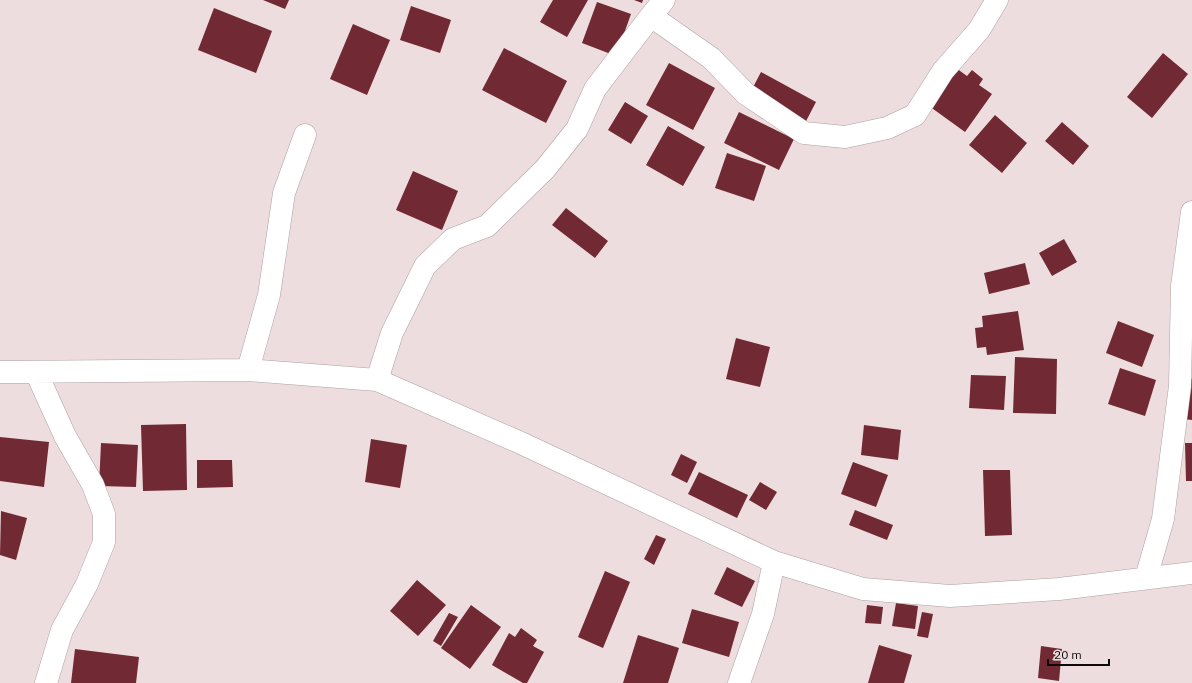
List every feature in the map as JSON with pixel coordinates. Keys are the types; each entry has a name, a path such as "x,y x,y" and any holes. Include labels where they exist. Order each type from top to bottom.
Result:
{"street":[{"path":"377,380 392,333 425,266 453,239 487,226 545,169 577,130 595,89 657,8 711,58 746,94 804,133 845,137 888,128 915,115 943,71 979,30 997,0"},
{"path":"248,370 270,295 284,193 305,135"},
{"path":"1146,578 1163,519 1180,386 1182,286 1192,212"},
{"path":"0,372 248,370 377,380 521,443 774,562 863,589 950,596 1059,589 1192,573"},
{"path":"36,372 65,436 93,485 104,514 104,542 87,584 62,630 49,679"},
{"path":"739,683 763,614 774,562"}],"building":[{"path":"263,0 289,0 285,9"},
{"path":"553,0 588,0 567,37 540,22"},
{"path":"634,0 643,0 642,3"},
{"path":"597,2 631,14 616,56 582,43"},
{"path":"411,6 451,20 440,53 400,40"},
{"path":"214,8 272,31 256,73 198,50"},
{"path":"353,24 390,40 367,95 330,79"},
{"path":"504,48 567,81 546,123 482,90"},
{"path":"1163,53 1188,74 1152,118 1127,97"},
{"path":"669,63 715,88 693,130 646,105"},
{"path":"956,68 967,76 972,70 983,79 979,85 992,94 965,132 929,106"},
{"path":"761,72 816,102 804,125 749,95"},
{"path":"625,102 648,116 631,144 608,130"},
{"path":"739,112 794,139 779,170 724,143"},
{"path":"995,115 1027,143 1002,173 969,145"},
{"path":"1062,122 1089,146 1073,165 1045,141"},
{"path":"668,126 705,147 683,186 646,165"},
{"path":"727,153 766,166 754,201 715,188"},
{"path":"413,171 458,191 442,230 396,210"},
{"path":"566,208 608,241 595,258 552,225"},
{"path":"1064,239 1077,262 1052,276 1039,253"},
{"path":"1025,263 1030,284 989,294 984,273"},
{"path":"1018,311 1024,350 987,355 986,347 977,348 975,328 983,327 982,316"},
{"path":"1118,321 1154,335 1142,367 1106,353"},
{"path":"736,338 770,347 760,387 726,379"},
{"path":"1015,357 1057,359 1056,414 1013,413"},
{"path":"1120,368 1156,380 1145,416 1108,404"},
{"path":"971,375 1006,376 1004,410 969,408"},
{"path":"1190,378 1192,379 1192,420 1183,419"},
{"path":"186,424 187,490 143,491 141,425"},
{"path":"864,425 901,430 898,460 861,455"},
{"path":"0,437 49,442 44,487 0,481"},
{"path":"371,439 407,445 400,488 365,482"},
{"path":"101,443 138,445 136,487 99,486"},
{"path":"1185,443 1192,443 1192,481 1186,481"},
{"path":"681,454 697,462 687,483 671,475"},
{"path":"197,460 232,460 233,487 197,488"},
{"path":"853,462 888,475 876,507 841,494"},
{"path":"983,470 1010,470 1012,535 985,536"},
{"path":"699,472 748,495 737,518 688,494"},
{"path":"760,482 777,492 766,510 749,500"},
{"path":"855,510 893,525 887,540 849,525"},
{"path":"1,511 27,518 16,560 0,555"},
{"path":"656,535 666,539 654,565 644,559"},
{"path":"727,567 755,581 742,607 714,594"},
{"path":"605,571 630,582 603,648 578,637"},
{"path":"417,580 446,605 418,636 390,611"},
{"path":"896,603 918,606 915,629 892,626"},
{"path":"471,605 501,627 470,669 441,648"},
{"path":"867,605 883,607 881,624 865,623"},
{"path":"692,609 739,622 729,657 682,643"},
{"path":"922,612 933,614 928,638 917,636"},
{"path":"449,613 458,617 441,646 433,641"},
{"path":"521,628 537,640 533,646 544,652 527,683 523,683 492,665 509,633 515,637"},
{"path":"638,635 679,648 668,683 623,683"},
{"path":"879,645 912,655 904,683 868,683"},
{"path":"1041,646 1062,649 1059,681 1038,678"},
{"path":"75,649 139,657 136,683 71,683"}]}
